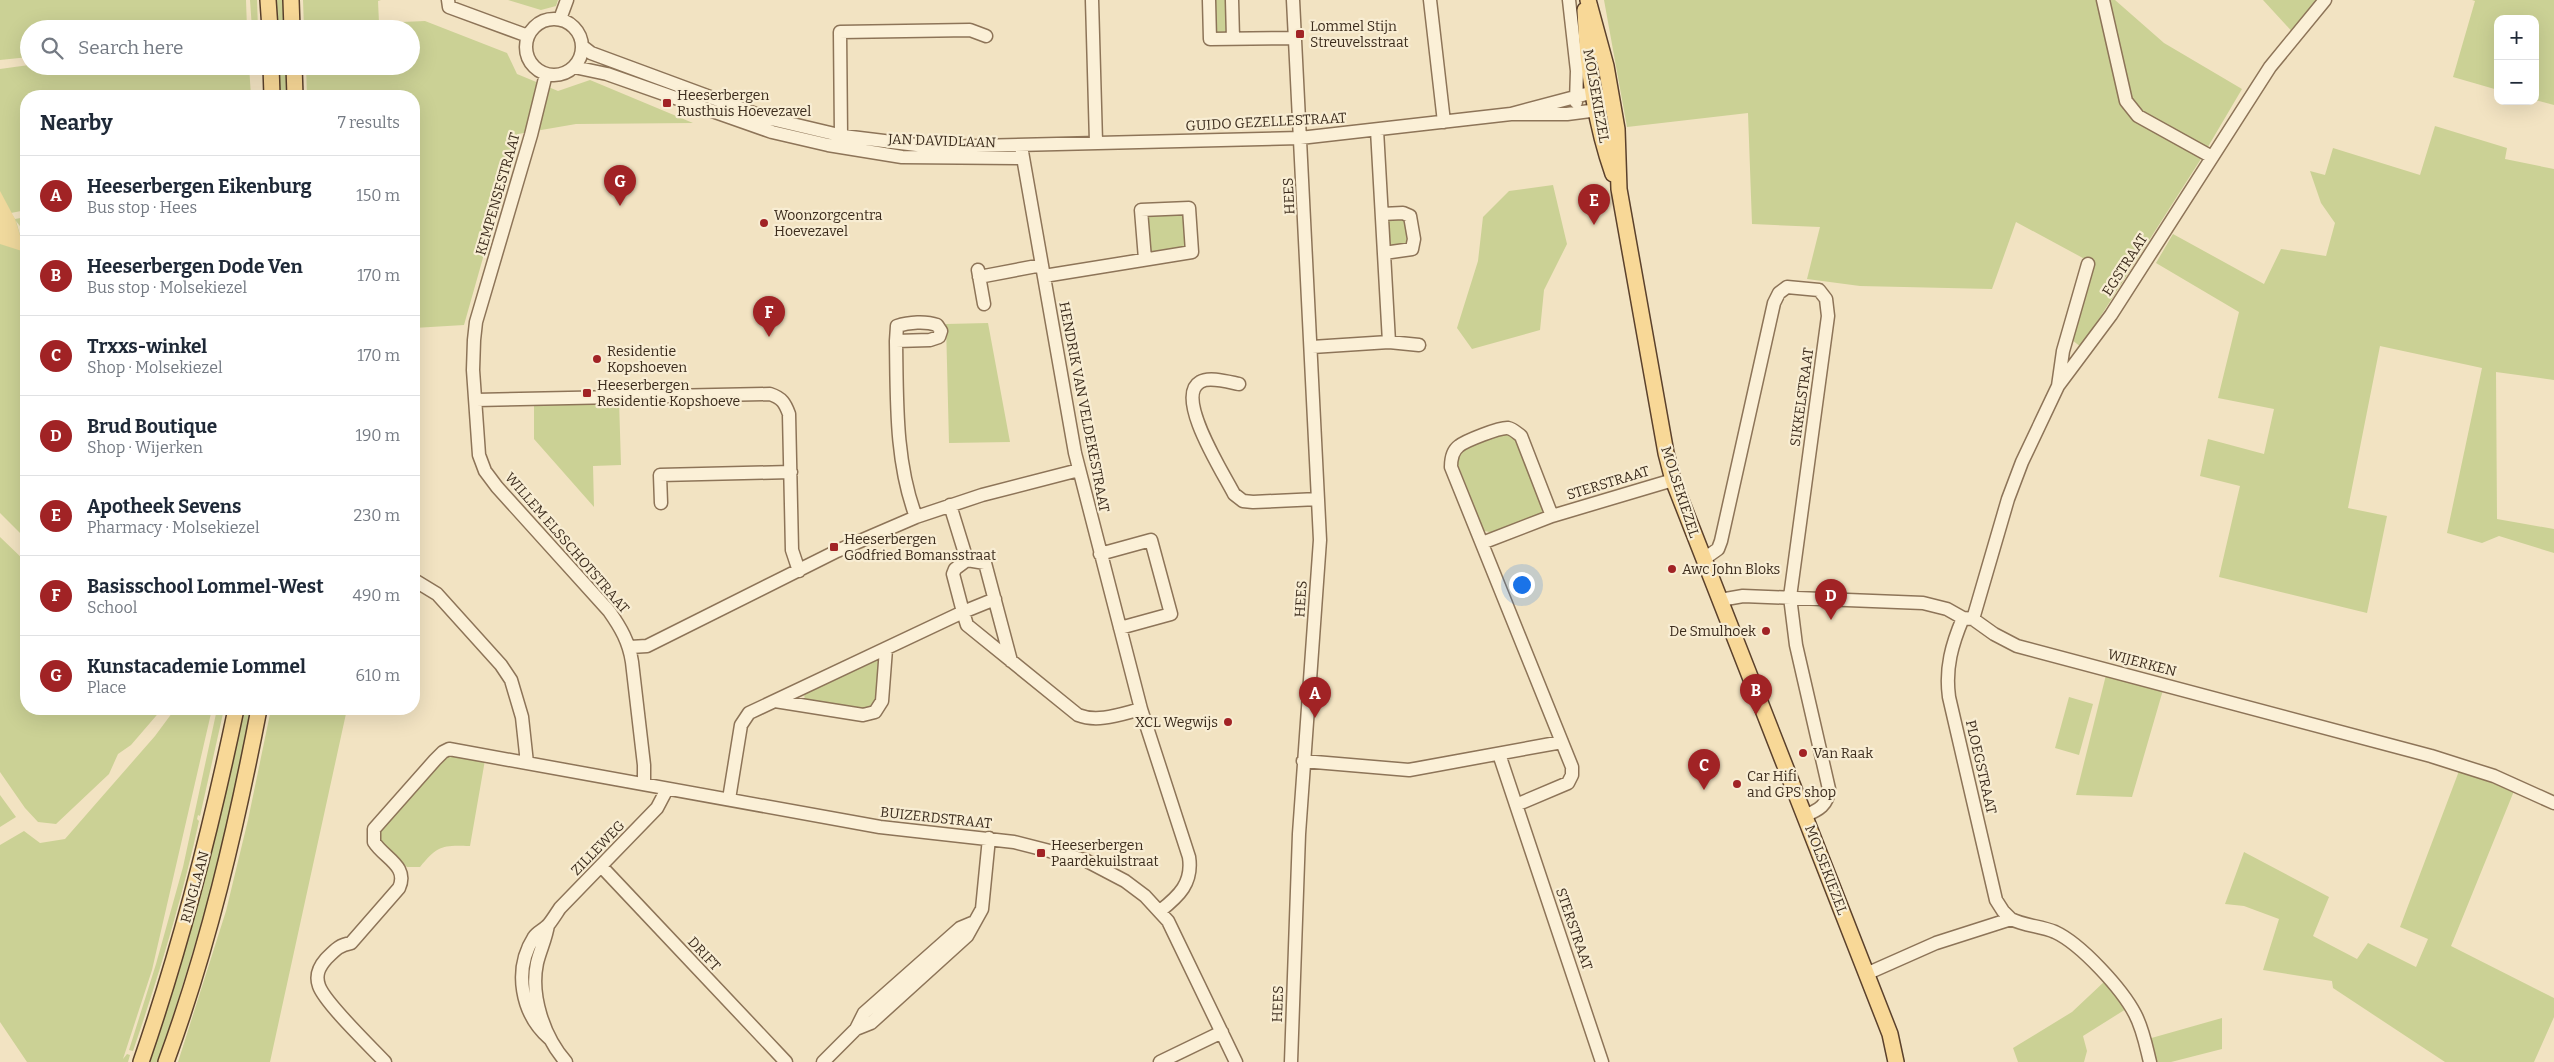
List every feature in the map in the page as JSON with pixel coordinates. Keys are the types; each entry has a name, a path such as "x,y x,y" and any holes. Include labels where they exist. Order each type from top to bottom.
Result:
{"main road":[{"path":"268,0 269,20"},
{"path":"291,0 292,20"},
{"name":"MOLSEKIEZEL","path":"1587,0 1586,40 1594,92 1605,147 1619,189"},
{"name":"MOLSEKIEZEL","path":"1587,0 1606,66 1617,129 1619,189 1659,416 1673,480 1890,1034 1896,1062"},
{"path":"271,75 272,90"},
{"path":"294,75 295,90"},
{"name":"RINGLAAN","path":"141,1062 163,998 199,877 235,715"},
{"name":"RINGLAAN","path":"166,1062 199,961 241,802 258,715"}],"street":[{"path":"448,0 449,7 528,36"},
{"path":"560,19 567,0"},
{"path":"1092,0 1096,142"},
{"path":"1210,0 1210,39 1295,38"},
{"path":"1232,0 1233,38"},
{"name":"HEES","path":"1291,1062 1303,761 1320,540 1312,347 1293,0"},
{"path":"1430,0 1444,122"},
{"name":"MOLSEKIEZEL","path":"1569,0 1577,71 1575,96 1577,113"},
{"path":"2103,0 2126,101 2130,109 2138,116 2212,157"},
{"name":"EGSTRAAT","path":"1968,618 2022,462 2058,386 2111,315 2270,67 2326,0"},
{"path":"552,19 560,19 576,29 582,46 582,54 574,67 561,74 546,74 539,70 529,59 526,43 528,36 538,24 552,19"},
{"path":"841,135 840,32 970,30 986,36"},
{"name":"JAN DAVIDLAAN","path":"582,46 591,54 634,69 715,106 794,138 854,151 933,153 1022,152"},
{"name":"JAN DAVIDLAAN","path":"574,67 587,68 715,106 841,135 933,153"},
{"path":"629,82 634,69"},
{"name":"KEMPENSESTRAAT","path":"476,322 531,135 546,74"},
{"path":"1594,92 1611,98 1598,110"},
{"name":"GUIDO GEZELLESTRAAT","path":"1511,114 1594,92"},
{"name":"GUIDO GEZELLESTRAAT","path":"1022,152 1096,142 1300,138 1511,114 1577,113 1598,110"},
{"path":"1377,130 1389,342"},
{"name":"HENDRIK VAN VELDEKESTRAAT","path":"1022,152 1079,470 1142,709 1184,840 1191,869 1189,878 1180,894 1160,911"},
{"path":"984,304 979,274 1043,271 1145,259 1192,252 1189,208 1141,210 1145,259"},
{"path":"1382,214 1403,213 1410,216 1413,226 1412,249 1384,253"},
{"name":"EGSTRAAT","path":"2058,386 2063,351 2088,264"},
{"name":"SIKKELSTRAAT","path":"1704,559 1718,549 1721,542 1774,304 1779,293 1787,287 1819,290 1826,299 1828,316 1790,597 1796,645 1829,789 1828,799 1822,807 1804,816"},
{"name":"WILLEM ELSSCHOTSTRAAT","path":"476,322 473,370 479,455 485,471 497,487 609,611 622,629 630,648 642,737 644,784"},
{"path":"896,341 900,445 903,470 916,517"},
{"path":"1312,347 1389,342 1419,345"},
{"path":"1239,384 1206,380 1199,382 1193,389 1192,401 1193,412 1201,430 1234,494 1243,501 1253,502 1318,499"},
{"path":"476,400 770,394 779,397 789,414 792,550 799,571"},
{"path":"1516,805 1568,783 1572,775 1572,767 1451,467 1452,456 1459,446 1498,429 1507,428 1521,436 1552,516"},
{"path":"630,648 647,646 837,551 916,517 950,505 1079,470"},
{"path":"662,503 660,475 791,472"},
{"name":"STERSTRAAT","path":"1482,543 1552,516 1673,480"},
{"path":"950,505 967,560"},
{"path":"1100,554 1151,540 1171,614 1120,628"},
{"path":"1011,661 985,563 967,560 955,569 953,574 967,625 1011,661 1078,715 1087,719 1142,709"},
{"path":"420,584 437,594 501,665 511,680 522,717 526,763"},
{"name":"WIJERKEN","path":"1720,600 1743,596 1911,601 1947,609 1968,618 2017,646 2431,756 2494,776 2554,803"},
{"path":"730,799 741,725 744,717 749,712 963,612 995,600"},
{"name":"PLOEGSTRAAT","path":"1968,618 1950,657 1947,681 1949,697 1996,900 2011,920"},
{"path":"776,701 864,715 875,712 882,701 886,649"},
{"path":"1303,761 1409,770 1562,742"},
{"name":"BUIZERDSTRAAT","path":"385,1062 328,1000 319,988 317,973 320,965 339,945 351,943 399,888 402,880 398,866 374,842 374,830 443,752 458,750 880,827 1014,842 1084,860 1125,882 1160,911 1177,938 1236,1062"},
{"name":"STERSTRAAT","path":"1499,754 1602,1062"},
{"name":"ZILLEWEG","path":"566,1062 550,1039 537,1028 530,1016 522,987 524,963 528,952 535,936 548,925 560,908 657,808 667,789"},
{"path":"823,1062 856,1029 864,1013 960,928 972,923 982,908 989,838"},
{"name":"DRIFT","path":"601,866 786,1062"},
{"path":"1866,974 1936,943 2011,920 2054,932 2064,937 2102,972 2127,1001 2135,1014 2150,1062"},
{"path":"1160,1062 1222,1032"}],"green space":[{"path":"0,0 246,0 247,20 20,20 20,58 0,60"},
{"path":"250,0 257,0 258,20 251,20"},
{"path":"275,0 285,0 286,20 276,20"},
{"path":"303,0 381,0 378,1 379,20 304,20"},
{"path":"508,0 558,0 556,6 541,10"},
{"path":"1213,0 1227,0 1227,31 1224,35 1216,35"},
{"path":"1604,0 2115,0 2164,43 2242,89 2199,162 2081,347 2072,340 2094,264 2016,222 1992,289 1860,286 1807,279 1820,227 1752,224 1748,113 1627,127"},
{"path":"2263,0 2331,0 2298,38"},
{"path":"2472,0 2554,0 2554,105 2539,101 2539,15 2494,15 2494,89 2453,77 2475,1"},
{"path":"420,21 425,21 507,53 517,74 558,91 590,80 693,123 576,124 518,134 464,325 420,328 420,90 307,90 306,75 420,75"},
{"path":"20,66 20,75 250,75 251,90 20,90 20,211 11,213 15,219 20,218 20,226 16,221 20,235 20,533 0,513 0,69"},
{"path":"278,75 287,75 288,90 279,90"},
{"path":"2435,126 2507,148 2505,159 2554,169 2554,380 2496,372 2497,519 2554,529 2554,553 2499,536 2482,543 2447,533 2482,368 2380,346 2348,508 2387,516 2367,613 2219,577 2240,486 2200,476 2208,439 2264,454 2274,409 2218,398 2239,312 2156,263 2173,234 2264,284 2281,249 2326,256 2335,223 2321,203 2310,171 2325,175 2333,148 2420,175"},
{"path":"1553,185 1567,244 1544,290 1540,330 1472,349 1457,328 1478,261 1483,217 1509,191"},
{"path":"1180,213 1185,219 1186,246 1156,252 1149,250 1146,221 1148,217"},
{"path":"1404,217 1409,245 1389,247 1386,222 1388,219"},
{"path":"988,323 1010,442 949,443 946,324"},
{"path":"619,400 621,465 593,466 594,507 534,439 534,402"},
{"path":"1501,433 1514,437 1518,443 1543,511 1539,516 1495,533 1484,531 1457,462 1464,449"},
{"path":"0,537 20,556 20,715 157,715 131,745 118,754 109,774 56,824 38,822 25,808 0,772"},
{"path":"878,659 880,661 880,699 870,711 805,700 804,694"},
{"path":"2106,675 2163,690 2132,797 2076,795"},
{"path":"2069,697 2093,704 2079,755 2055,748"},
{"path":"171,715 211,715 152,970 123,1059 127,1054 130,1055 128,1062 27,1062 0,1022 0,845 24,831 40,843 65,839 155,736"},
{"path":"216,715 223,715 200,816 198,815 197,819 199,821 185,879 169,937 133,1051 129,1050 156,964 183,867"},
{"path":"242,715 251,715 223,843 186,975 158,1062 149,1062 190,931 224,798"},
{"path":"270,715 346,715 270,1062 178,1062 226,911 248,820"},
{"path":"455,755 485,760 470,846 447,846 437,850 420,867 407,867 378,841 379,831 444,756"},
{"path":"2459,771 2514,791 2451,946 2554,998 2554,1017 2534,1062 2445,1062 2333,988 2332,981 2263,970 2279,919 2244,906 2225,904 2244,852 2329,897 2313,936 2357,959 2368,943 2416,967 2428,939 2400,927"},
{"path":"0,795 16,817 0,827"},
{"path":"2105,981 2126,1009 2083,1036 2087,1051 2084,1062 2018,1062 2013,1048 2072,1012"},
{"path":"2222,1018 2222,1049 2171,1062 2155,1062 2148,1039"}],"sand":[{"path":"0,191 15,219 20,236 20,250 0,244"}],"place":[{"name":"Lommel Stijn Streuvelsstraat","path":"1300,34"},
{"name":"Heeserbergen Rusthuis Hoevezavel","path":"667,103"},
{"name":"Kunstacademie Lommel","path":"620,206"},
{"name":"Woonzorgcentra Hoevezavel","path":"764,223"},
{"name":"Apotheek Sevens","path":"1594,225"},
{"name":"Basisschool Lommel-West","path":"769,337"},
{"name":"Residentie Kopshoeven","path":"597,359"},
{"name":"Heeserbergen Residentie Kopshoeve","path":"587,393"},
{"name":"Heeserbergen Godfried Bomansstraat","path":"834,547"},
{"name":"Awc John Bloks","path":"1672,569"},
{"name":"Brud Boutique","path":"1831,620"},
{"name":"De Smulhoek","path":"1766,631"},
{"name":"Heeserbergen Dode Ven","path":"1756,715"},
{"name":"Heeserbergen Eikenburg","path":"1315,718"},
{"name":"XCL Wegwijs","path":"1228,722"},
{"name":"Van Raak","path":"1803,753"},
{"name":"Car Hifi and GPS shop","path":"1737,784"},
{"name":"Trxxs-winkel","path":"1704,790"},
{"name":"Heeserbergen Paardekuilstraat","path":"1041,853"}]}
